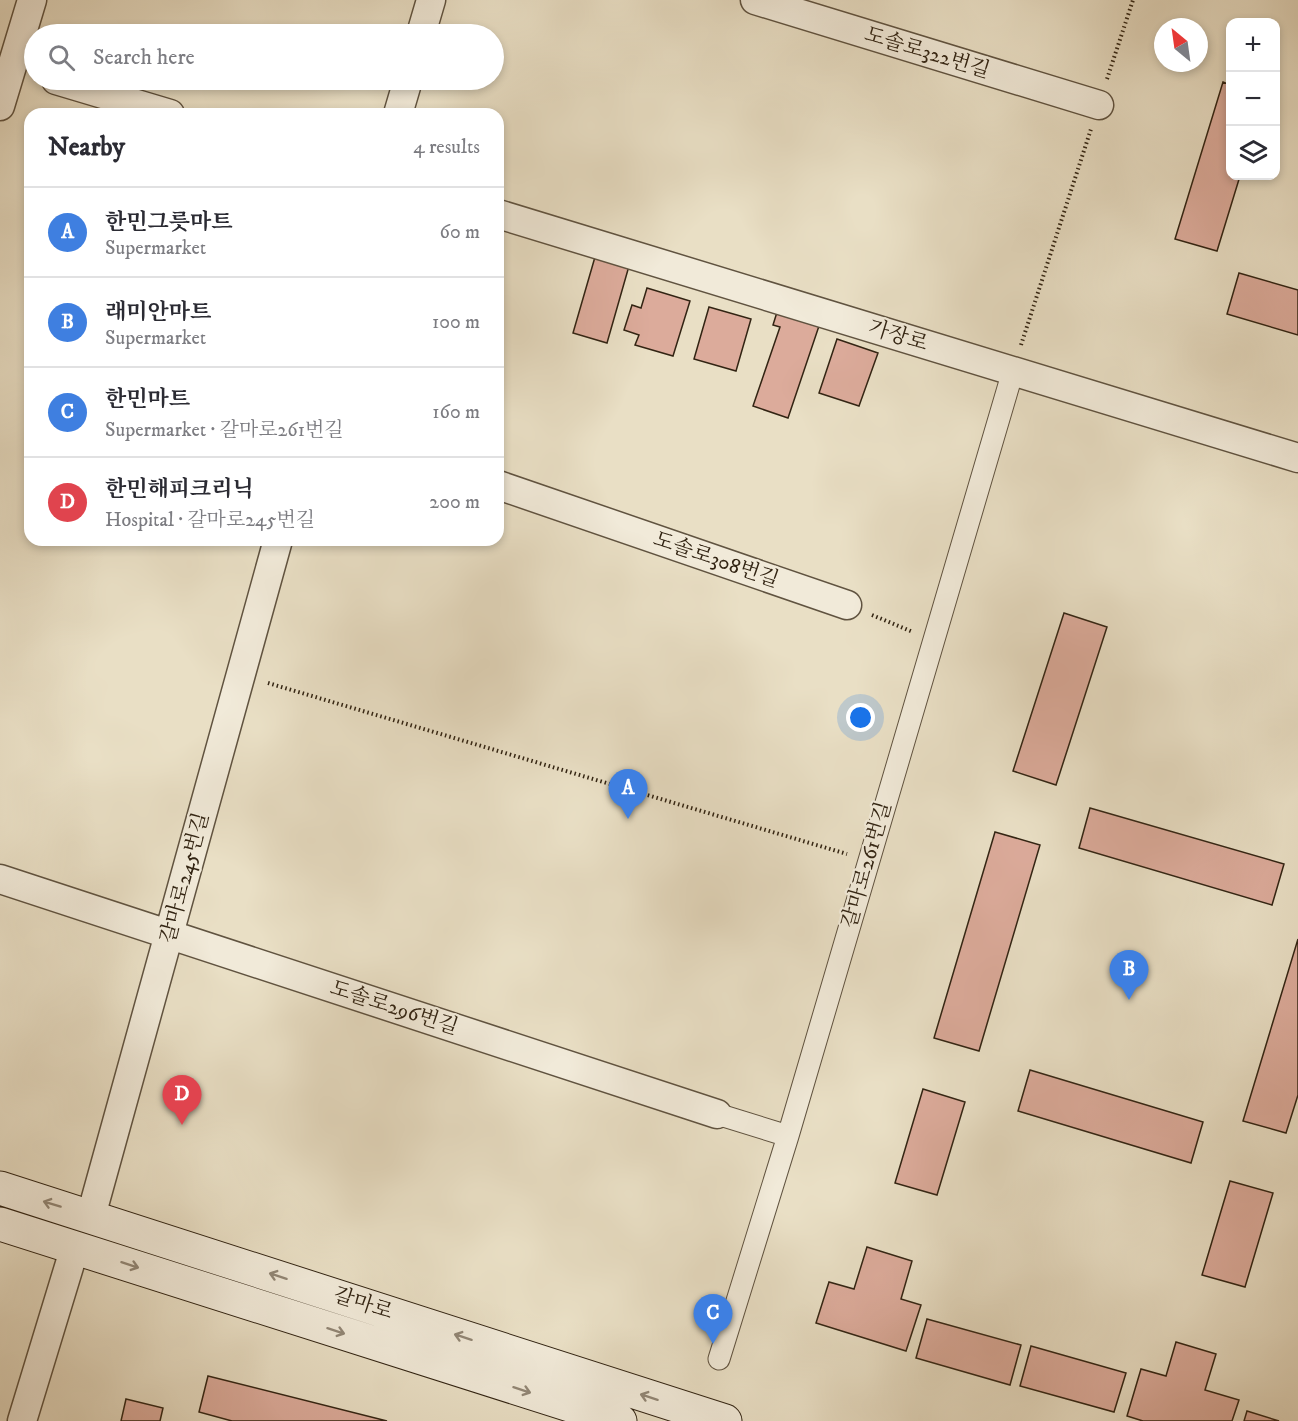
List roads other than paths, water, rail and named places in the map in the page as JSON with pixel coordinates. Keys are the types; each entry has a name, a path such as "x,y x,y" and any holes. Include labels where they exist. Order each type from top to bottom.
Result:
{"main road":[{"name":"갈마로","path":"0,1188 724,1421"},
{"name":"갈마로","path":"0,1224 620,1421"}],"street":[{"path":"26,24 32,0"},
{"path":"424,24 431,0"},
{"name":"도솔로322번길","path":"755,0 1099,105"},
{"path":"0,106 16,67 24,34"},
{"path":"90,90 150,108"},
{"path":"400,108 405,90"},
{"name":"가장로","path":"504,216 1298,458"},
{"name":"갈마로261번길","path":"719,1359 788,1136 932,640 1013,371"},
{"name":"도솔로308번길","path":"504,487 847,605"},
{"name":"갈마로245번길","path":"91,1216 276,546"},
{"name":"도솔로296번길","path":"0,879 788,1136"},
{"path":"22,1421 75,1247"}],"place":[{"name":"한민그릇마트","path":"628,819"},
{"name":"래미안마트","path":"1129,1000"},
{"name":"한민해피크리닉","path":"182,1125"},
{"name":"한민마트","path":"713,1344"}]}
